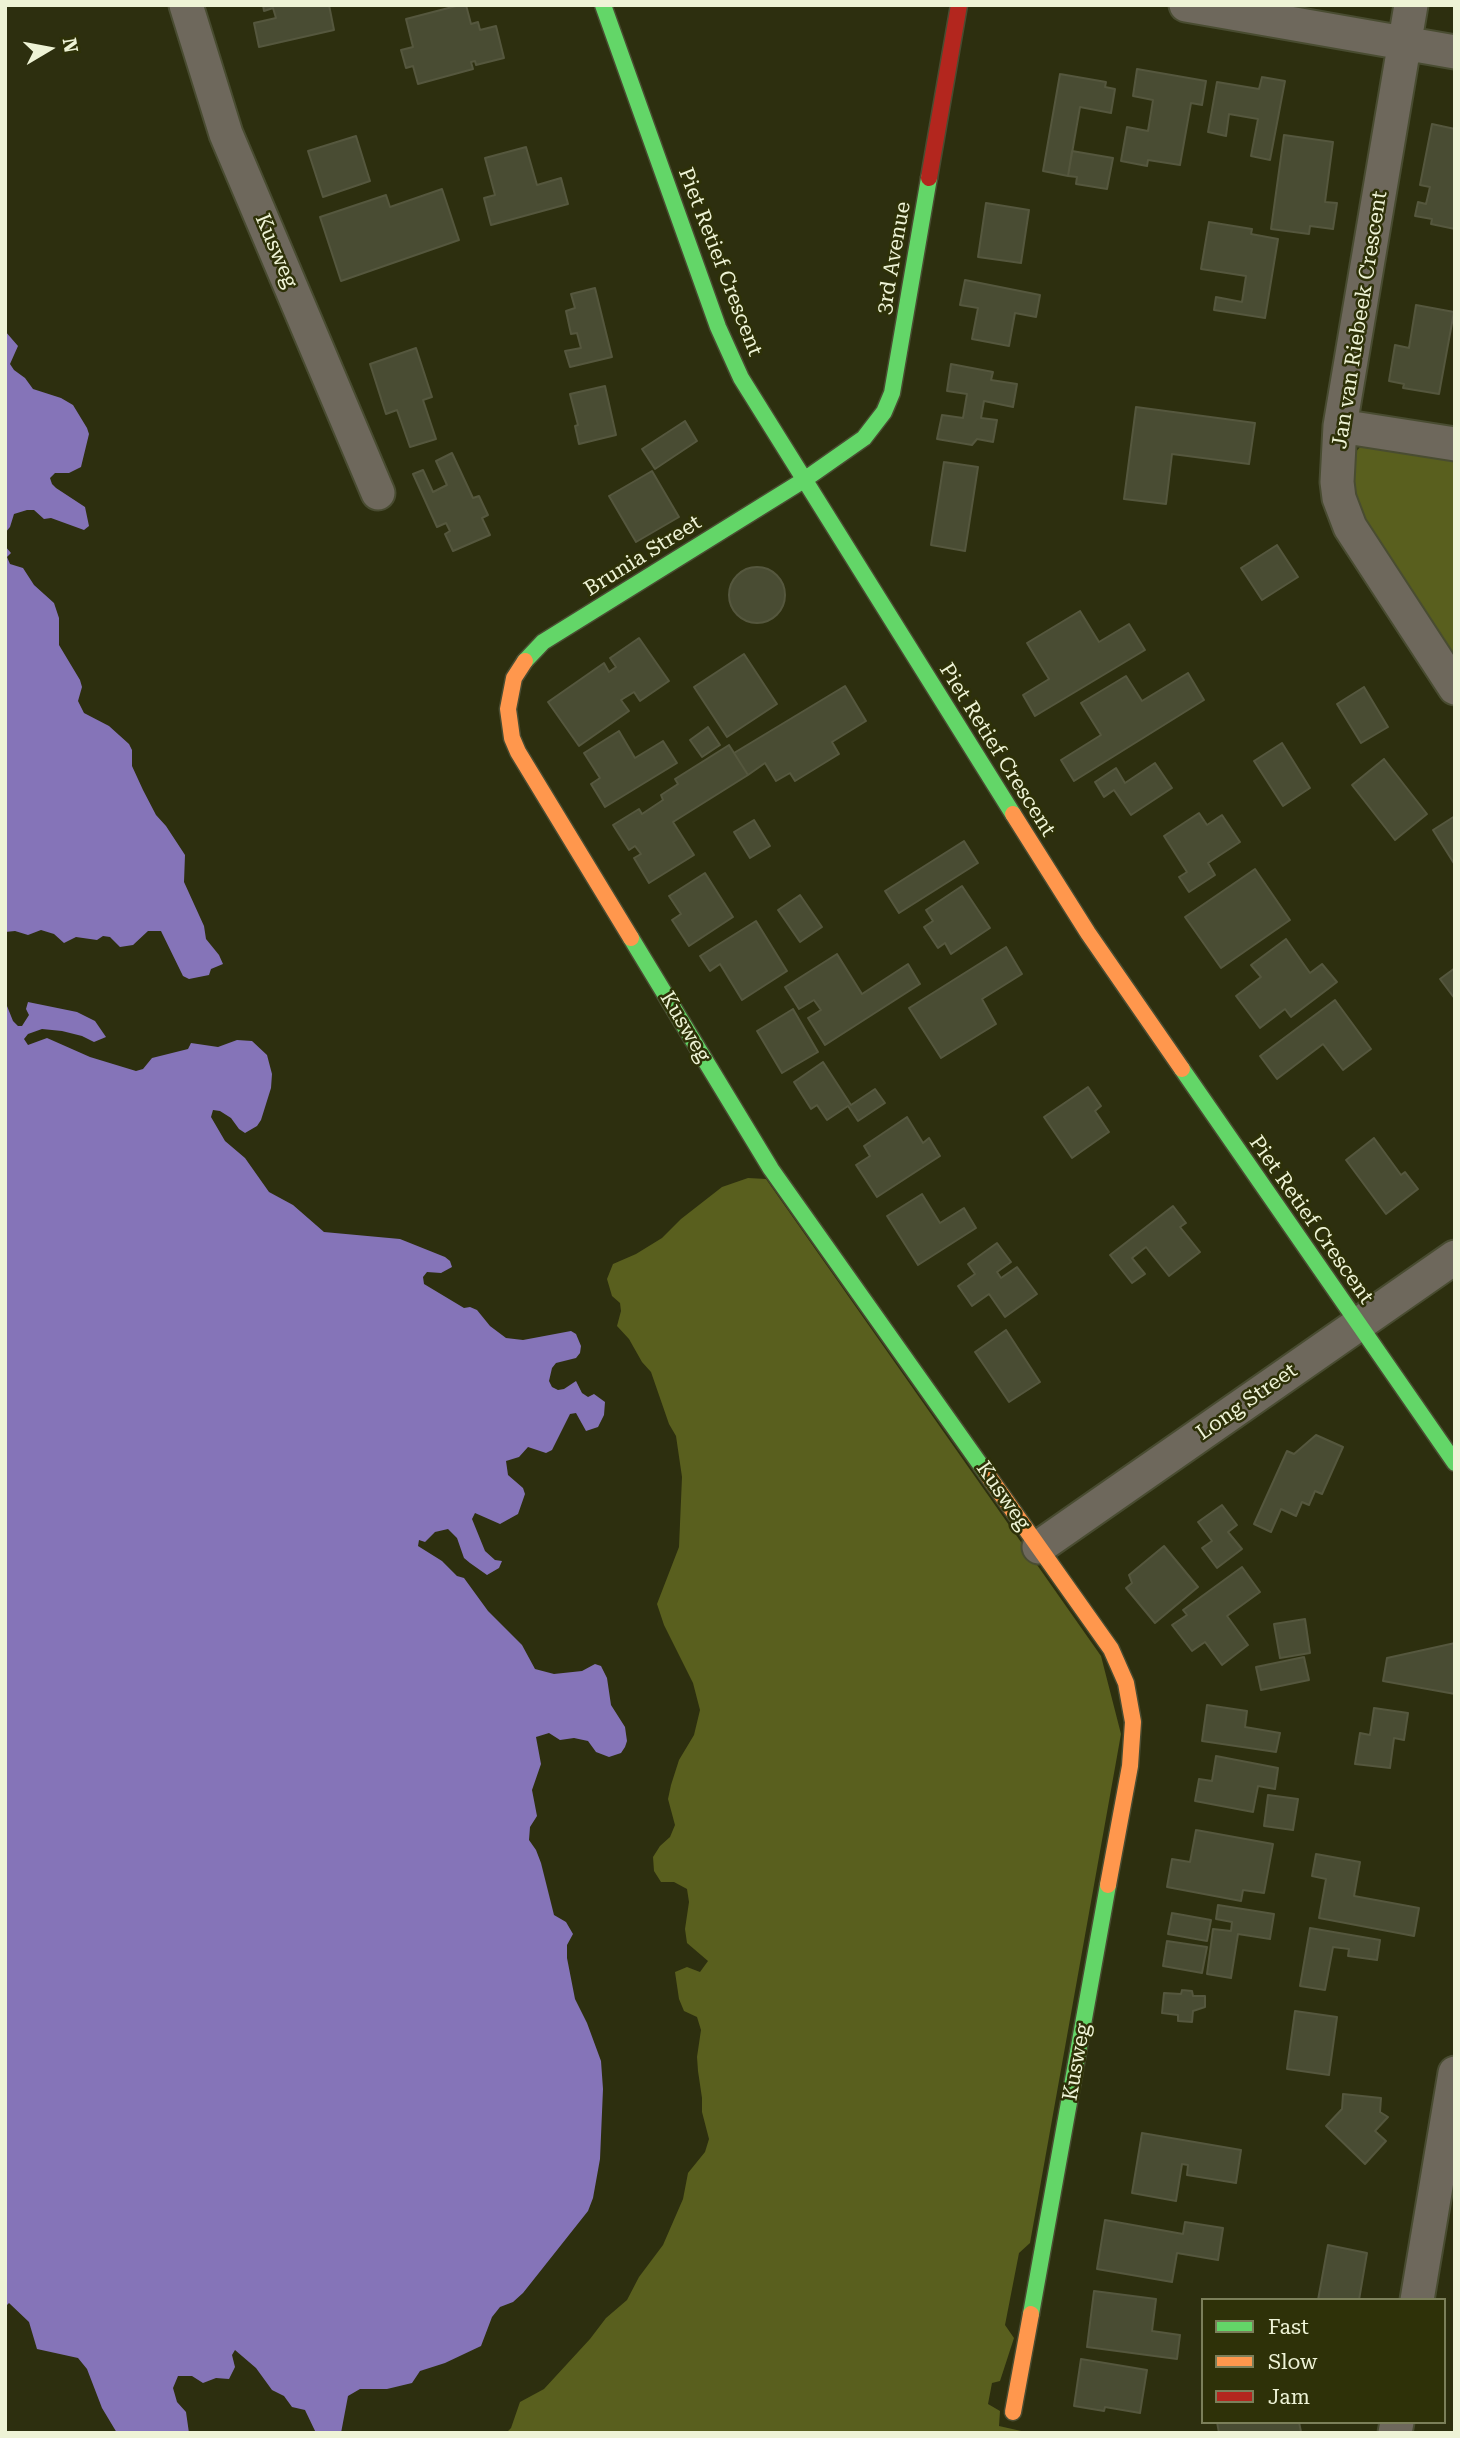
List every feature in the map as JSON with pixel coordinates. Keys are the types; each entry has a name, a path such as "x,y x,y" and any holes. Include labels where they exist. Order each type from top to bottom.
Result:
{"street":[{"name":"Kusweg","path":"186,5 226,134 378,493"},
{"name":"Piet Retief Crescent","path":"603,5 726,345 741,378 1088,933 1455,1463"},
{"name":"3rd Avenue","path":"804,480 864,438 884,412 892,393 959,5"},
{"path":"1186,5 1455,52"},
{"name":"Jan van Riebeek Crescent","path":"1411,5 1340,426 1337,482 1343,512 1350,527 1455,688"},
{"path":"1340,426 1455,444"},
{"name":"Brunia Street","path":"514,678 531,652 543,642 804,480"},
{"name":"Kusweg","path":"514,678 508,709 509,724 518,752 771,1169 1111,1649 1130,1701 1133,1744 1013,2412"},
{"name":"Long Street","path":"1039,1547 1455,1256"},
{"path":"1417,2298 1455,2073"}],"green space":[{"path":"1369,442 1455,451 1455,669 1360,529 1351,492 1353,455"},
{"path":"748,1178 766,1179 1101,1656 1121,1734 1030,2243 1019,2253 1005,2325 1014,2338 1000,2381 992,2383 988,2404 1000,2411 999,2426 1030,2433 506,2433 511,2428 520,2402 544,2389 606,2318 627,2300 639,2277 663,2245 683,2199 688,2173 705,2152 709,2139 702,2112 698,2071 701,2030 697,2017 684,2011 679,1999 675,1972 687,1967 700,1972 708,1961 687,1943 687,1889 674,1882 661,1882 654,1871 653,1857 670,1837 675,1825 668,1799 671,1785 679,1760 694,1735 700,1710 693,1683 664,1625 657,1604 679,1547 682,1477 676,1436 669,1424 651,1372 617,1326 620,1303 612,1296 607,1279 613,1264 662,1238 681,1219 722,1187"}],"shaded area":[{"path":"5,331 18,346 10,364 14,370 25,378 33,389 73,405 87,428 89,434 81,467 69,473 55,473 50,478 56,488 85,507 89,526 84,530 51,518 44,519 34,510 27,510 14,514 5,533"},
{"path":"5,546 11,553 7,557 10,564 23,568 34,585 54,603 59,618 59,645 80,680 82,687 78,701 84,713 109,726 129,744 132,750 132,766 143,790 156,815 185,855 184,882 204,926 206,939 223,964 211,969 209,975 189,979 183,976 161,931 148,931 133,945 120,947 110,937 103,936 97,940 76,937 64,943 54,934 41,930 28,935 15,931 5,932"},
{"path":"5,1001 13,1021 18,1026 22,1026 29,1015 26,1009 28,1002 77,1012 95,1021 106,1037 94,1042 62,1031 42,1029 28,1034 24,1039 28,1045 47,1038 90,1057 136,1071 143,1069 152,1058 188,1049 191,1043 218,1047 237,1040 252,1041 267,1055 272,1074 271,1088 261,1120 257,1126 245,1133 220,1111 213,1110 211,1117 225,1141 245,1158 269,1192 293,1205 324,1232 400,1239 445,1257 452,1267 441,1273 427,1272 423,1277 424,1284 464,1308 477,1310 490,1326 506,1338 523,1340 571,1331 576,1334 581,1346 580,1353 576,1358 556,1363 549,1381 552,1387 558,1390 576,1381 582,1393 588,1397 594,1394 605,1402 604,1415 598,1427 586,1431 576,1413 570,1414 552,1450 546,1453 528,1447 519,1457 506,1461 508,1475 523,1488 525,1494 518,1514 500,1524 475,1513 472,1519 485,1551 495,1560 502,1561 499,1568 487,1575 470,1563 464,1558 457,1538 448,1529 435,1532 425,1542 419,1540 418,1546 442,1561 457,1576 464,1578 488,1611 522,1645 535,1669 554,1674 582,1671 595,1664 601,1666 607,1678 611,1705 625,1727 625,1747 621,1753 609,1757 596,1752 588,1741 574,1738 560,1740 549,1733 536,1737 541,1764 532,1790 537,1816 530,1827 529,1840 541,1863 554,1915 566,1922 573,1934 567,1945 567,1958 575,1999 601,2061 603,2089 600,2159 593,2198 588,2211 523,2293 513,2302 500,2307 492,2317 481,2346 420,2371 412,2383 387,2389 360,2389 348,2396 341,2433 316,2433 305,2410 292,2407 284,2396 272,2390 256,2368 235,2350 232,2355 235,2367 229,2379 216,2378 203,2383 192,2376 178,2376 173,2388 177,2402 186,2412 189,2433 117,2433 102,2408 87,2369 78,2358 37,2349 29,2322 9,2303 5,2307"}],"building":[{"path":"263,5 329,5 334,30 259,47 254,23 276,18 273,8 264,11"},
{"path":"466,5 471,24 478,22 480,30 496,26 504,58 476,65 475,61 471,62 473,69 418,84 413,66 406,68 401,50 413,47 406,19"},
{"path":"1137,69 1206,81 1202,105 1191,103 1180,165 1148,160 1147,166 1121,161 1127,127 1148,131 1153,100 1133,96"},
{"path":"1060,74 1106,82 1105,87 1115,89 1111,113 1080,107 1068,176 1043,171"},
{"path":"1262,77 1285,81 1270,160 1251,156 1258,119 1229,114 1226,136 1208,132 1217,82 1259,89"},
{"path":"1432,124 1455,129 1455,229 1431,224 1432,219 1415,216 1418,202 1426,204 1430,187 1420,185"},
{"path":"1284,135 1333,142 1325,202 1337,203 1333,229 1310,226 1309,234 1271,229"},
{"path":"356,136 370,181 323,197 308,151"},
{"path":"526,147 537,185 561,178 568,204 491,225 484,198 495,195 485,158"},
{"path":"1072,151 1113,158 1107,189 1076,184 1077,177 1068,176"},
{"path":"442,189 459,240 341,281 320,217 386,195 390,207"},
{"path":"986,203 1029,210 1021,263 978,257"},
{"path":"1209,222 1252,229 1251,234 1278,239 1265,318 1214,310 1216,297 1242,302 1246,276 1201,269"},
{"path":"965,280 1040,295 1036,317 1015,313 1009,346 972,339 978,308 960,305"},
{"path":"595,288 612,357 570,367 565,351 581,348 577,333 571,334 566,311 575,308 571,294"},
{"path":"1416,305 1454,312 1439,394 1403,388 1404,384 1389,381 1395,345 1409,348"},
{"path":"416,348 432,397 423,400 436,439 410,447 397,410 386,414 370,364"},
{"path":"951,364 993,372 991,380 1017,384 1013,407 984,401 981,418 997,420 993,442 977,439 972,445 937,439 942,415 963,418 967,394 947,391"},
{"path":"605,386 616,435 579,444 575,426 578,425 570,394"},
{"path":"1136,407 1255,423 1249,464 1172,454 1166,504 1124,499"},
{"path":"685,421 697,441 655,469 642,449"},
{"path":"452,453 473,498 479,496 488,515 482,518 490,535 453,551 445,534 450,531 446,523 437,527 413,474 423,470 433,492 447,485 436,461"},
{"path":"944,462 978,467 965,551 931,545"},
{"path":"652,471 679,517 636,542 609,496"},
{"path":"1277,545 1298,577 1262,600 1241,568"},
{"path":"751,567 763,567 777,575 785,589 783,606 777,615 763,623 751,623 734,611 729,601 729,589 741,572"},
{"path":"1080,611 1099,642 1129,624 1145,650 1035,716 1023,695 1049,679 1027,643"},
{"path":"639,638 669,681 640,701 634,692 621,700 629,711 579,746 548,702 604,663 609,672 616,667 610,658"},
{"path":"744,654 777,704 727,737 694,687"},
{"path":"1188,673 1204,700 1074,781 1061,760 1101,735 1081,703 1126,676 1142,701"},
{"path":"845,686 866,721 832,742 839,754 795,781 790,773 776,781 765,763 748,775 734,753"},
{"path":"1364,687 1388,727 1361,743 1337,704"},
{"path":"708,727 720,745 702,757 690,740"},
{"path":"619,731 635,758 663,741 677,763 605,807 591,784 600,778 584,753"},
{"path":"1282,743 1310,788 1283,806 1254,761"},
{"path":"729,745 748,775 673,822 694,855 649,883 634,858 641,854 635,846 629,850 613,825 639,809 642,814 663,800 661,795 678,784 675,779"},
{"path":"1384,759 1427,814 1395,840 1352,785"},
{"path":"1155,763 1172,788 1131,815 1114,790 1104,797 1095,782 1116,768 1125,783"},
{"path":"1199,813 1207,825 1222,815 1240,842 1208,863 1215,875 1189,892 1179,877 1187,872 1164,836"},
{"path":"1455,816 1455,865 1433,830"},
{"path":"754,820 770,846 750,858 734,832"},
{"path":"964,841 978,863 899,913 885,891"},
{"path":"1255,869 1290,920 1221,968 1185,917"},
{"path":"705,873 733,917 689,946 672,920 681,914 669,896"},
{"path":"962,886 990,928 951,954 945,943 938,948 924,927 933,921 926,910"},
{"path":"800,895 822,927 800,942 778,910"},
{"path":"756,921 787,971 742,1000 720,964 710,971 700,956"},
{"path":"1286,939 1310,973 1322,964 1337,982 1291,1017 1285,1009 1260,1028 1236,996 1261,977 1251,965"},
{"path":"1006,947 1022,974 982,999 996,1024 941,1058 909,1008"},
{"path":"837,954 862,994 908,964 920,984 825,1045 808,1018 821,1010 814,1000 799,1009 785,987"},
{"path":"1455,968 1455,999 1440,979"},
{"path":"1335,1000 1371,1049 1343,1070 1323,1044 1277,1079 1260,1056"},
{"path":"793,1009 818,1052 782,1073 757,1031"},
{"path":"823,1062 851,1105 875,1089 885,1103 858,1121 848,1106 827,1120 817,1105 811,1109 794,1082"},
{"path":"1088,1087 1101,1106 1095,1111 1109,1132 1072,1158 1044,1117"},
{"path":"907,1117 923,1143 929,1138 940,1156 877,1197 856,1165 870,1156 864,1146"},
{"path":"1374,1138 1401,1175 1405,1172 1418,1189 1386,1214 1346,1160"},
{"path":"922,1194 940,1223 964,1208 976,1228 918,1265 887,1216"},
{"path":"1173,1206 1186,1223 1180,1227 1200,1252 1169,1276 1146,1247 1132,1258 1145,1274 1132,1283 1110,1255"},
{"path":"997,1243 1011,1262 997,1272 1001,1278 1017,1267 1037,1294 1005,1317 989,1294 972,1306 958,1286 975,1274 968,1264"},
{"path":"1006,1330 1040,1382 1009,1402 975,1352"},
{"path":"1316,1435 1343,1447 1322,1494 1315,1491 1309,1505 1302,1502 1296,1516 1281,1509 1271,1532 1254,1524 1287,1451 1294,1454"},
{"path":"1222,1505 1237,1525 1228,1532 1242,1549 1217,1568 1202,1548 1212,1541 1198,1522"},
{"path":"1164,1546 1198,1587 1155,1623 1126,1588 1132,1583 1129,1575"},
{"path":"1242,1567 1260,1592 1227,1616 1248,1645 1222,1665 1205,1642 1192,1651 1172,1625 1187,1615 1183,1610"},
{"path":"1305,1619 1310,1653 1280,1658 1274,1624"},
{"path":"1455,1643 1455,1694 1383,1681 1387,1658"},
{"path":"1304,1657 1309,1680 1261,1690 1256,1667"},
{"path":"1207,1705 1247,1711 1245,1727 1280,1733 1276,1752 1202,1741"},
{"path":"1374,1708 1408,1713 1404,1740 1394,1738 1390,1768 1355,1764 1360,1733 1370,1735"},
{"path":"1216,1756 1278,1768 1275,1789 1258,1786 1253,1812 1195,1801 1199,1779 1212,1781"},
{"path":"1268,1795 1298,1799 1293,1830 1264,1826"},
{"path":"1196,1830 1273,1844 1264,1893 1243,1890 1241,1901 1167,1887 1172,1859 1190,1862"},
{"path":"1316,1854 1360,1862 1354,1896 1419,1908 1414,1936 1319,1918 1326,1879 1312,1876"},
{"path":"1218,1905 1274,1914 1270,1939 1238,1934 1231,1978 1207,1974 1213,1929 1231,1931 1232,1922 1216,1919"},
{"path":"1172,1913 1211,1920 1207,1941 1168,1934"},
{"path":"1310,1928 1380,1940 1377,1960 1348,1956 1349,1949 1333,1947 1325,1990 1300,1986"},
{"path":"1167,1941 1207,1947 1202,1973 1163,1966"},
{"path":"1182,1990 1192,1991 1193,1996 1205,1996 1205,2007 1193,2011 1192,2022 1178,2021 1178,2015 1162,2013 1164,1993 1181,1994"},
{"path":"1295,2011 1337,2017 1329,2075 1287,2069"},
{"path":"1343,2094 1381,2098 1380,2112 1388,2117 1375,2131 1386,2141 1365,2164 1326,2126 1342,2109"},
{"path":"1142,2133 1241,2150 1236,2183 1187,2175 1188,2165 1182,2164 1176,2201 1132,2193"},
{"path":"1105,2220 1183,2234 1185,2222 1223,2228 1218,2260 1177,2253 1172,2282 1097,2269"},
{"path":"1328,2245 1367,2253 1359,2298 1318,2298"},
{"path":"1094,2291 1156,2299 1152,2331 1180,2335 1177,2359 1087,2347"},
{"path":"1081,2359 1147,2370 1140,2413 1105,2407 1104,2411 1074,2406"},
{"path":"1217,2424 1299,2424 1301,2432 1219,2433"}],"traffic: fast":[{"path":"603,5 718,327 741,378 1013,814"},
{"path":"525,661 543,642 804,480 864,438 884,412 892,393 929,178"},
{"path":"631,938 771,1169 987,1474"},
{"path":"1182,1069 1455,1463"},
{"path":"1031,2314 1108,1885"}],"traffic: slow":[{"path":"525,661 514,678 508,709 512,738 631,938"},
{"path":"1013,814 1088,933 1182,1069"},
{"path":"987,1474 1111,1649 1126,1683 1133,1722 1130,1766 1108,1885"},
{"path":"1013,2412 1031,2314"}],"traffic: jam":[{"path":"929,178 959,5"}]}
